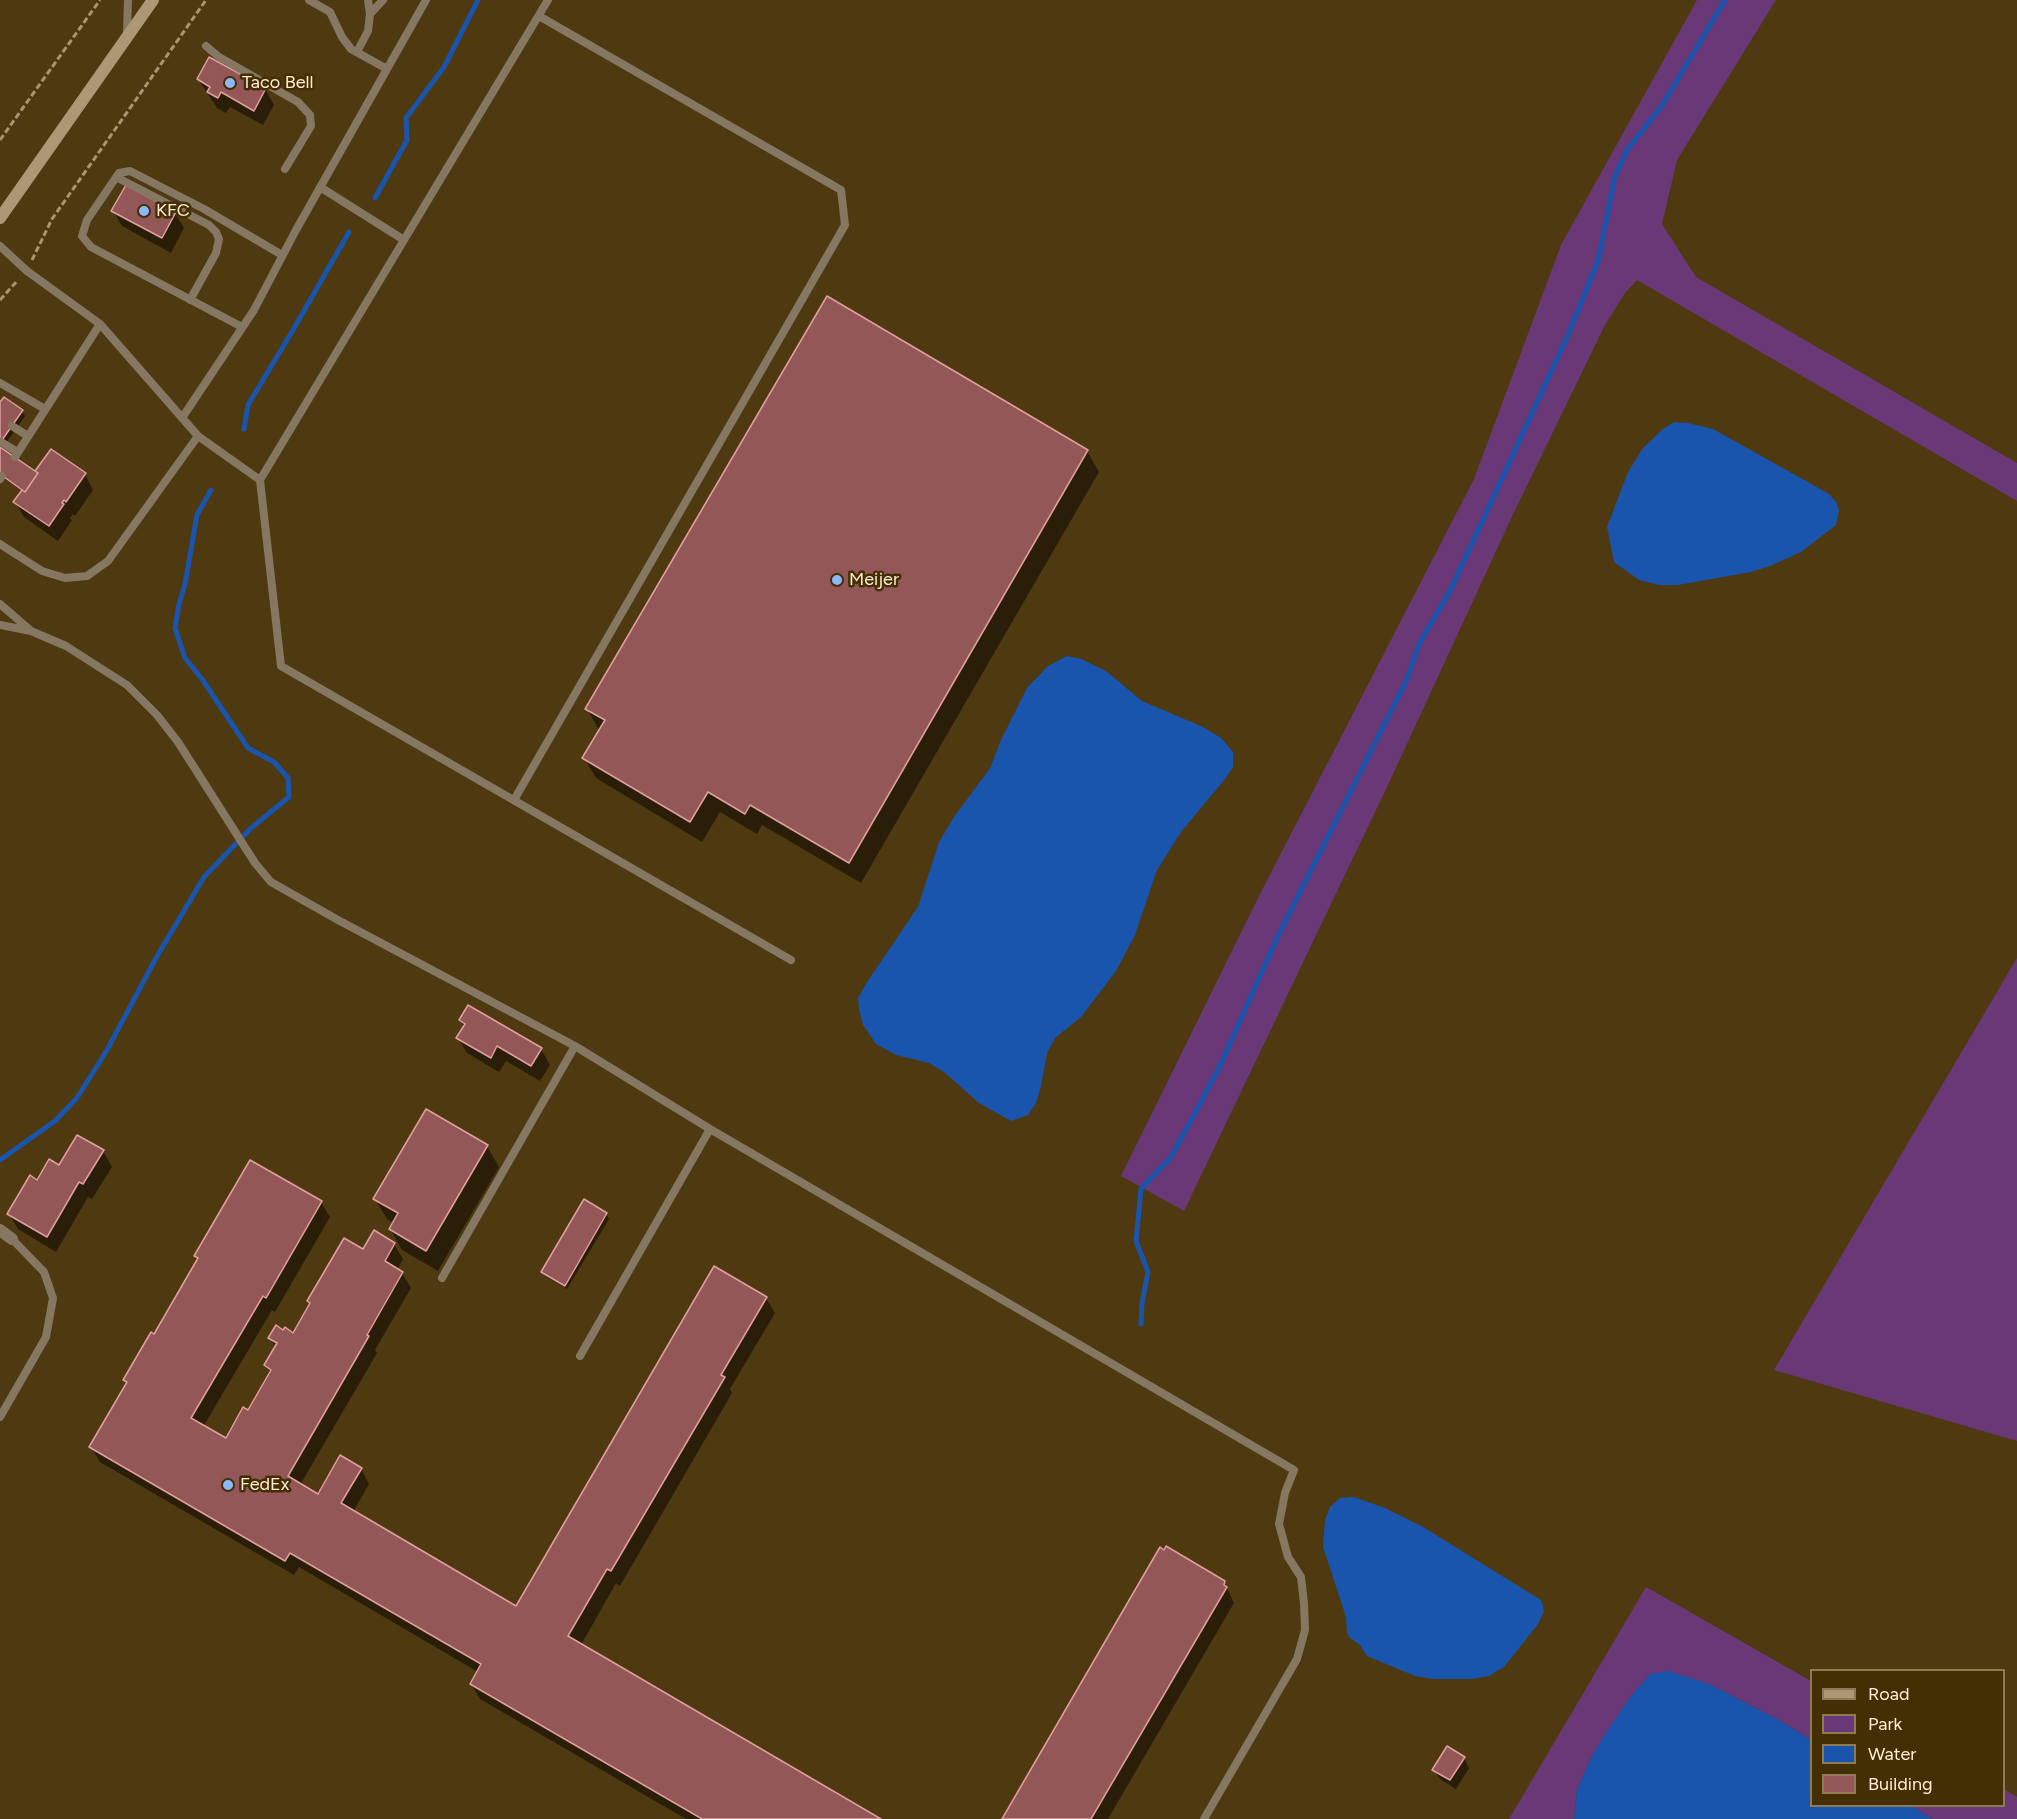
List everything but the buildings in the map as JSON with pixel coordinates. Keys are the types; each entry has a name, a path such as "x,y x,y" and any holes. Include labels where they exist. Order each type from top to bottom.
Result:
{"main road":[{"path":"0,218 153,0"}],"street":[{"path":"0,1230 12,1239"}],"lane":[{"path":"127,36 128,0"},
{"path":"309,0 330,12 342,38 351,50 387,69"},
{"path":"357,52 368,31 370,14 368,0"},
{"path":"370,14 384,0"},
{"path":"182,418 254,310 282,255 426,0"},
{"path":"548,0 260,480 281,666 791,960"},
{"path":"514,800 845,225 841,190 538,16"},
{"path":"206,46 219,57 298,102 310,115 311,126 285,169"},
{"path":"242,327 91,247 82,236 87,220 119,173 130,171 213,214 282,255"},
{"path":"116,177 209,225 216,232 219,240 216,253 190,300"},
{"path":"320,187 404,240"},
{"path":"0,246 27,271 100,324 198,436 260,480"},
{"path":"1,442 16,455 100,324"},
{"path":"0,383 45,409"},
{"path":"12,426 28,436"},
{"path":"0,544 42,571 66,578 87,576 108,561 198,436"},
{"path":"0,604 31,631"},
{"path":"0,625 31,631 66,646 127,685 157,715 178,742 232,828 271,882 575,1046 710,1129 1294,1470 1285,1493 1279,1524 1288,1557 1301,1577 1305,1603 1305,1630 1297,1659 1204,1819"},
{"path":"442,1278 575,1046"},
{"path":"580,1356 710,1129"},
{"path":"0,1417 46,1337 53,1298 44,1272 12,1239"}],"path":[{"path":"0,140 99,0"},
{"path":"0,300 27,271 52,219 206,0"}],"green space":[{"path":"1697,0 1776,0 1677,160 1662,224 1696,277 2017,463 2017,501 1637,280 1625,293 1605,325 1516,508 1387,787 1184,1211 1121,1176 1261,892 1474,479 1561,245"},
{"path":"2017,958 2017,1441 1774,1370"},
{"path":"1646,1587 1810,1680 1810,1739 1779,1720 1709,1684 1650,1674 1631,1696 1593,1754 1577,1789 1574,1819 1509,1819"},
{"path":"2005,1790 2017,1797 2017,1819 1932,1819 1914,1807 2005,1807"}],"water":[{"path":"1674,422 1713,429 1829,494 1839,510 1836,525 1801,552 1751,572 1678,585 1659,585 1639,580 1614,562 1607,527 1628,472 1643,448"},
{"path":"1067,656 1081,659 1106,671 1142,701 1203,727 1221,738 1233,752 1233,767 1181,832 1157,870 1135,935 1116,971 1081,1017 1055,1038 1047,1053 1036,1103 1028,1115 1011,1121 979,1103 944,1072 929,1063 896,1055 876,1044 863,1025 858,998 918,907 939,842 954,817 990,768 1027,688 1048,666"},
{"path":"1354,1497 1385,1508 1423,1527 1541,1600 1544,1611 1538,1624 1504,1667 1489,1676 1472,1679 1433,1679 1415,1676 1367,1656 1360,1645 1350,1638 1347,1633 1346,1617 1323,1547 1325,1520 1330,1507 1340,1498"},
{"path":"1668,1671 1709,1684 1779,1720 1810,1739 1810,1807 1914,1807 1932,1819 1574,1819 1577,1789 1593,1754 1631,1696 1650,1674"}],"waterway":[{"path":"375,198 407,140 406,118 444,67 478,0"},
{"path":"1141,1324 1142,1303 1148,1272 1136,1241 1141,1189 1171,1157 1218,1070 1277,938 1406,681 1420,642 1450,591 1568,335 1598,261 1615,176 1627,150 1661,107 1725,0"},
{"path":"244,429 248,405 349,232"},
{"path":"0,1160 55,1121 77,1098 107,1050 156,958 204,877 251,828 289,797 288,778 274,762 248,748 202,679 185,658 175,628 197,515 211,490"}],"place":[{"name":"Taco Bell","path":"230,83"},
{"name":"KFC","path":"144,211"},
{"name":"Meijer","path":"837,580"},
{"name":"FedEx","path":"228,1485"}]}
